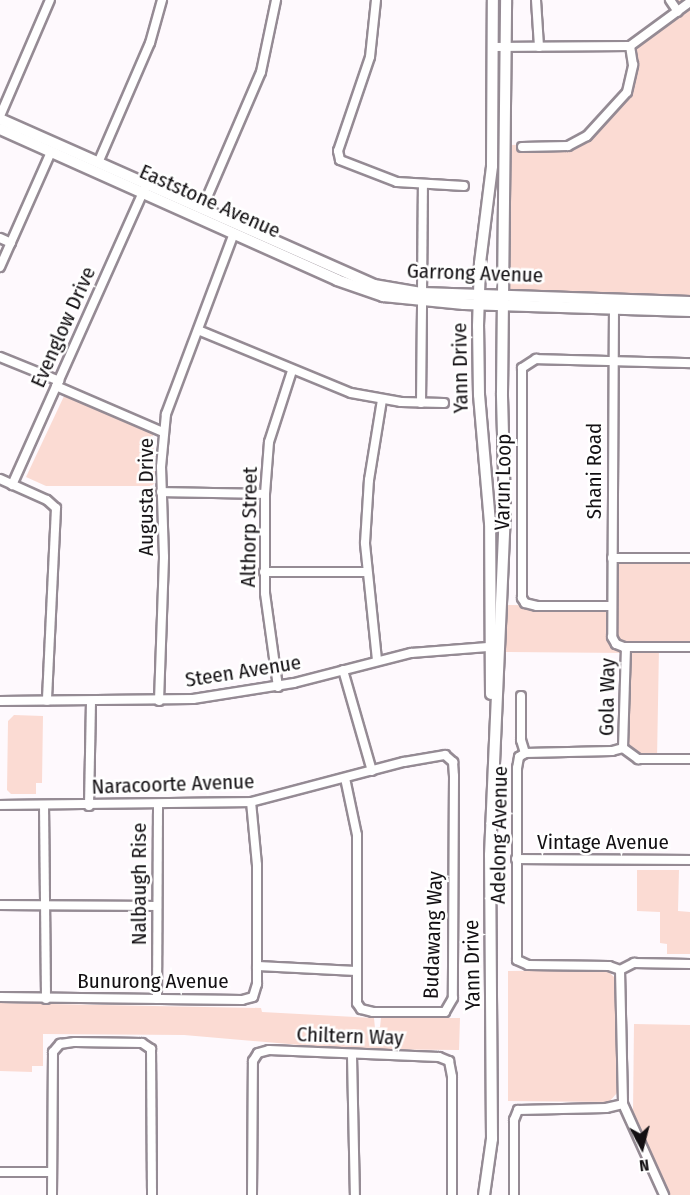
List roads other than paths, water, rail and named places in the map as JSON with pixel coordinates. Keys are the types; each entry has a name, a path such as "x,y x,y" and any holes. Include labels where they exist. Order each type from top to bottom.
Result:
{"street":[{"path":"0,117 50,0"},
{"path":"96,167 150,43 162,0"},
{"path":"200,213 261,72 276,0"},
{"path":"376,0 370,57 338,155 346,164 371,174 423,186 464,186"},
{"name":"Yann Drive","path":"493,0 492,166 479,299 479,395 490,523 488,647 495,735"},
{"name":"Yann Drive","path":"484,1195 492,1139 490,855 505,511 503,299 506,0"},
{"path":"536,0 538,47"},
{"path":"670,0 678,12"},
{"path":"493,47 630,46 690,2"},
{"path":"522,147 568,146 587,135 627,92 633,65 630,46"},
{"name":"Eaststone Avenue","path":"0,117 53,148"},
{"name":"Eaststone Avenue","path":"0,129 53,148 145,188 360,289 407,300"},
{"path":"0,267 53,148"},
{"path":"421,403 423,186"},
{"name":"Evenglow Drive","path":"12,485 145,188"},
{"name":"Eaststone Avenue","path":"236,229 269,240"},
{"name":"Augusta Drive","path":"159,701 164,557 161,492 163,432 170,398 236,229"},
{"path":"0,238 11,243"},
{"name":"Garrong Avenue","path":"269,240 359,280 422,297 690,302"},
{"name":"Garrong Avenue","path":"407,300 422,297"},
{"name":"Garrong Avenue","path":"614,302 690,311"},
{"name":"Shani Road","path":"614,302 611,606 616,644 626,647"},
{"path":"198,330 334,388 382,400 444,403"},
{"path":"0,357 163,432"},
{"name":"Varun Loop","path":"611,606 525,603 520,589 520,523 524,365 536,359 613,359"},
{"path":"613,359 690,363"},
{"name":"Althorp Street","path":"278,687 264,572 265,494 269,442 292,371"},
{"path":"377,660 366,572 367,503 382,400"},
{"path":"0,479 52,503 57,513 47,701"},
{"path":"161,492 265,494"},
{"path":"612,558 690,558"},
{"path":"264,572 366,572"},
{"name":"Steen Avenue","path":"0,700 159,701 278,687 411,652 488,647"},
{"path":"626,647 690,647"},
{"name":"Gola Way","path":"623,748 626,647"},
{"path":"343,670 372,771"},
{"path":"521,696 520,740 525,753 612,752 623,748 638,759 690,759"},
{"path":"88,806 91,701"},
{"name":"Adelong Avenue","path":"525,753 517,764 517,960 528,965 609,966 620,970 634,963 690,964"},
{"name":"Budawang Way","path":"436,755 445,755 453,762 452,1003 442,1012 366,1011 357,1003 357,835 345,778 372,771 436,755"},
{"name":"Naracoorte Avenue","path":"0,805 158,806 251,802 345,778"},
{"name":"Bunurong Avenue","path":"0,997 247,999 256,992 257,966 258,865 251,802"},
{"path":"44,805 46,999"},
{"name":"Nalbaugh Rise","path":"157,999 158,806"},
{"name":"Vintage Avenue","path":"516,859 690,860"},
{"path":"0,905 157,906"},
{"path":"257,966 357,971"},
{"path":"620,970 623,1104 664,1195"},
{"path":"52,1195 56,1047 64,1042 142,1043 151,1049 153,1056 152,1195"},
{"name":"Chiltern Way","path":"252,1195 255,1057 269,1050 352,1056 439,1057 449,1061 452,1077 452,1195"},
{"path":"352,1056 355,1195"},
{"path":"514,1195 514,1120 518,1110 606,1108 623,1104"},
{"path":"0,1172 52,1172"}]}
